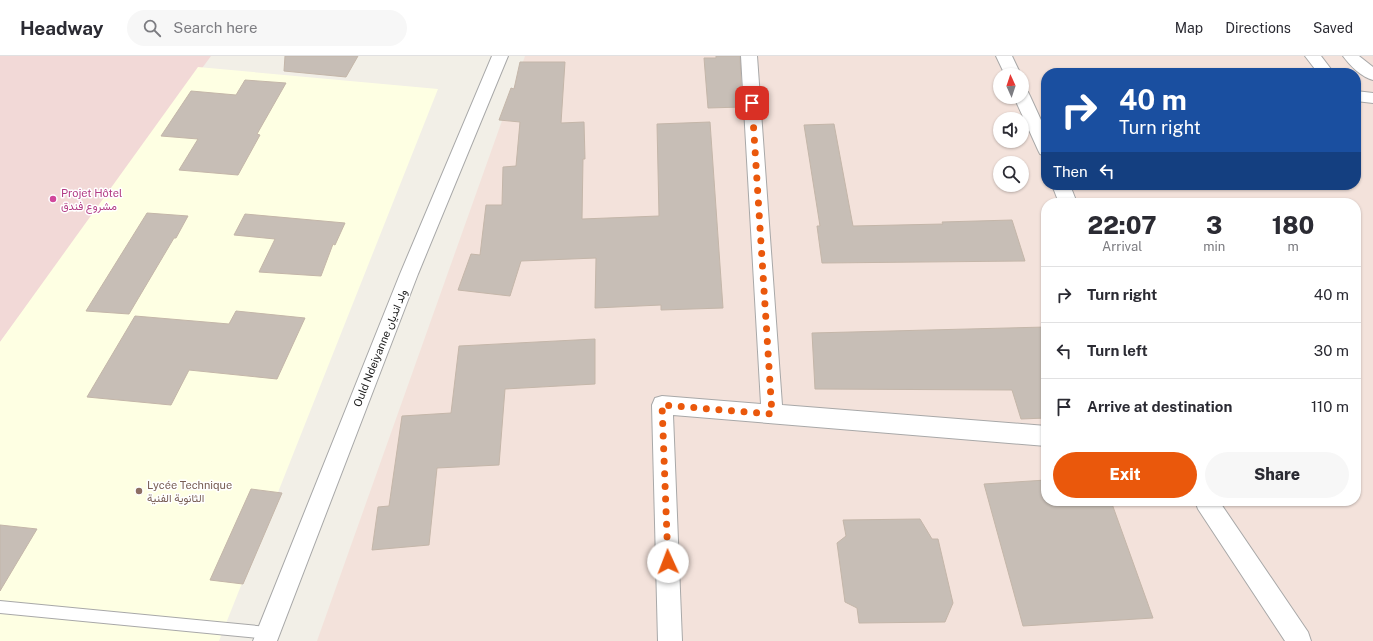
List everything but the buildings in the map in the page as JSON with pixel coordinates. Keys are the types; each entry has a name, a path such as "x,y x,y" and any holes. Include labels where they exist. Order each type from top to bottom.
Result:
{"street":[{"name":"Ould Ndeiyanne ولد انديان","path":"267,637 414,264 469,127 500,56"},
{"path":"749,56 772,414"},
{"path":"1004,56 1010,68"},
{"path":"1314,56 1322,68"},
{"path":"1351,56 1373,74"},
{"path":"1361,97 1373,98"},
{"path":"1026,104 1041,139"},
{"path":"670,641 662,405 1041,436"},
{"path":"1209,506 1299,641"}],"lane":[{"path":"0,607 267,637"}],"shaded area":[{"name":"Projet Hôtel مشروع فندق","path":"0,56 211,56 0,342"},
{"path":"525,56 1373,56 1373,641 317,641"},
{"name":"Lycée Technique الثانوية الفنية","path":"198,67 438,89 219,641 0,641 0,342"}],"place":[{"name":"Projet Hôtel مشروع فندق","path":"53,199"},
{"name":"Lycée Technique الثانوية الفنية","path":"139,491"}],"route":[{"path":"668,562 662,405 772,414 752,103"}]}
